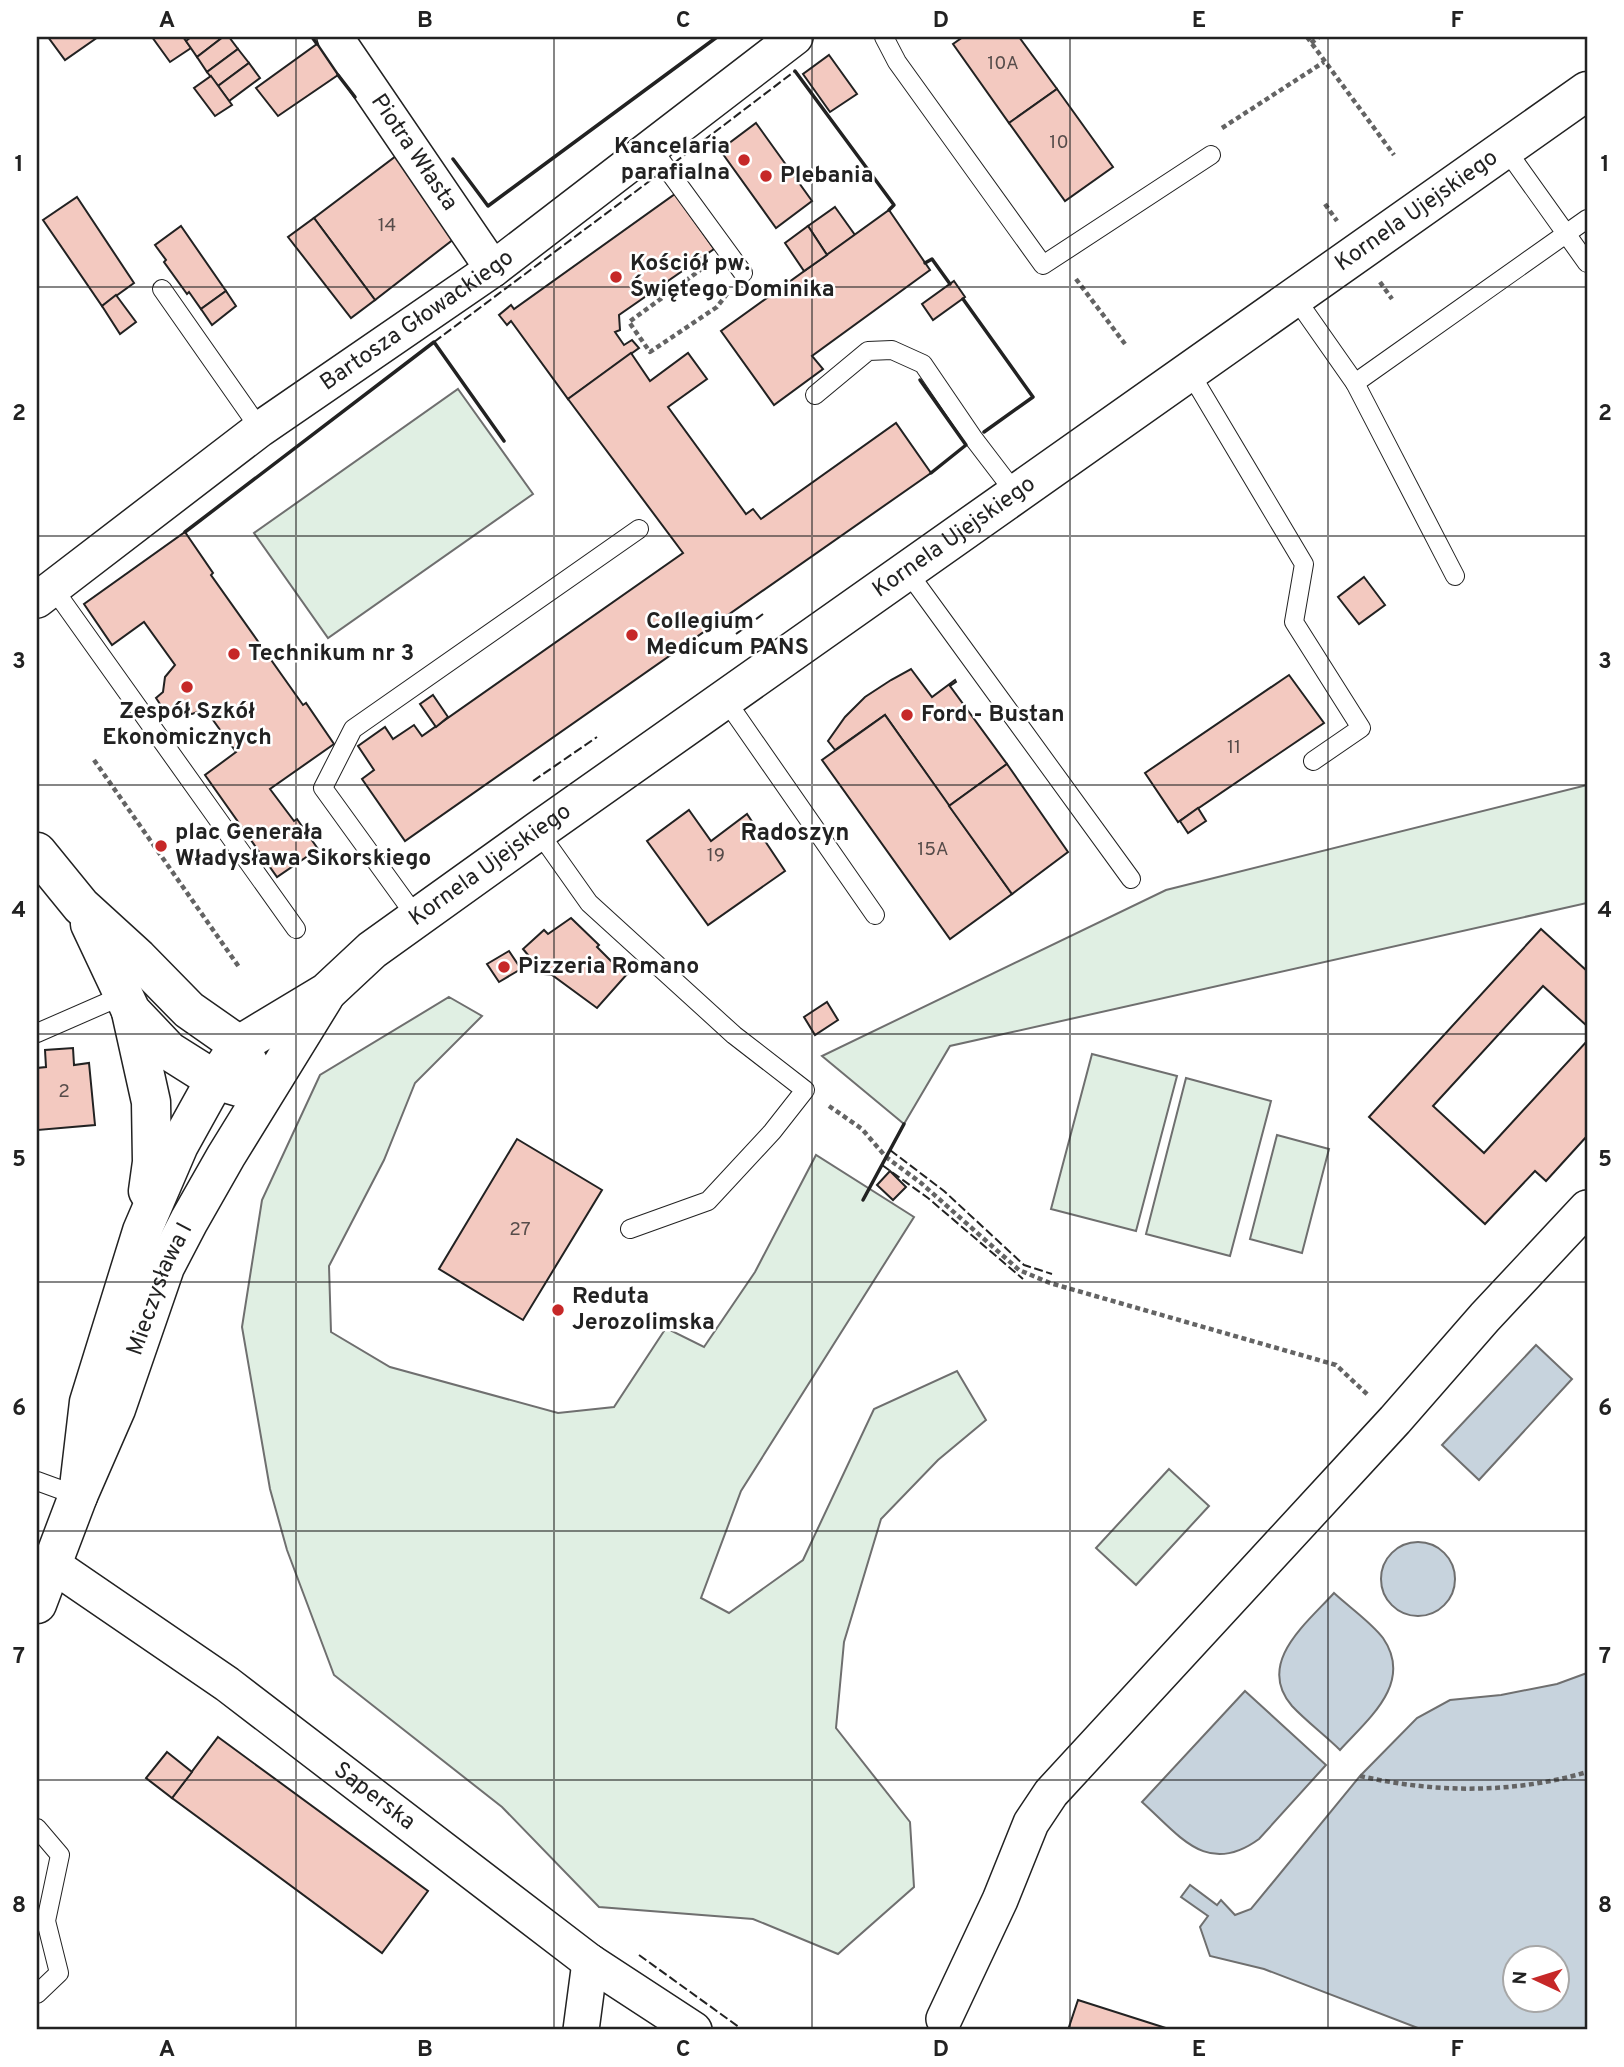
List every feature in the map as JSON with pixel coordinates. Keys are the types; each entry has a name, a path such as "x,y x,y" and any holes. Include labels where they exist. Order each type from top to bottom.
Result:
{"main road":[{"name":"Kornela Ujejskiego","path":"215,1080 239,1045 327,992 372,950 538,831 1587,91"},
{"path":"37,852 81,906 189,1010 239,1045 264,1094"},
{"path":"81,906 127,1003 151,1102 152,1162 142,1231"},
{"name":"Kornela Ujejskiego","path":"264,1094 327,992"},
{"path":"127,1003 169,1051 215,1080 264,1094"},
{"name":"Mieczysława I","path":"78,1496 89,1402 142,1231 179,1145 215,1080"},
{"name":"Mieczysława I","path":"37,1604 78,1496 117,1409 166,1267 195,1210 264,1094"}],"street":[{"name":"Piotra Własta","path":"335,37 493,270"},
{"name":"Bartosza Głowackiego","path":"45,594 260,429 493,270 795,37"},
{"path":"941,2024 1000,1900 1031,1824 1051,1793 1587,1208"},
{"name":"Saperska","path":"53,1564 227,1684 590,1962 694,2030"},
{"path":"581,2030 590,1962"}],"lane":[{"path":"884,37 897,62 1051,260 1211,155"},
{"path":"651,147 743,273"},
{"path":"1505,148 1587,263"},
{"path":"1355,383 1587,219"},
{"path":"162,289 260,429"},
{"path":"1294,296 1355,383 1455,576"},
{"path":"815,395 868,351 892,350 923,364 974,439 1016,494"},
{"path":"1189,371 1304,564 1294,622 1361,729 1313,761"},
{"path":"417,918 323,789 353,729 639,529"},
{"path":"907,571 1130,879"},
{"path":"45,594 296,929"},
{"path":"726,699 875,915"},
{"path":"538,831 589,903 734,1035 805,1090 772,1132 708,1201 629,1229"},
{"path":"37,1033 127,1003"},
{"path":"37,1481 78,1496"},
{"path":"37,1828 60,1855 46,1921 59,1973 37,1994"}],"path":[{"path":"1307,37 1394,155"},
{"path":"1311,43 1319,37"},
{"path":"1211,155 1215,133 1324,62"},
{"path":"726,251 629,322 650,352 717,307 743,273"},
{"path":"1051,260 1125,344"},
{"path":"94,760 239,967"},
{"path":"805,1090 862,1129 886,1157 921,1183 1019,1270 1050,1283 1336,1365 1395,1420"},
{"path":"1360,1776 1421,1787 1483,1789 1545,1782 1587,1772"}],"green space":[{"path":"458,389 533,494 328,638 254,533"},
{"path":"1587,785 1587,903 950,1046 904,1124 822,1056 1166,890"},
{"path":"449,997 482,1016 415,1083 384,1160 329,1266 331,1332 390,1367 558,1413 614,1407 666,1328 704,1347 755,1272 816,1155 914,1217 741,1491 701,1598 729,1613 803,1560 874,1409 957,1371 986,1420 938,1460 881,1519 844,1642 836,1728 910,1822 914,1887 838,1954 753,1919 599,1907 502,1807 334,1675 287,1550 270,1489 242,1327 262,1200 320,1075"},
{"path":"1092,1054 1177,1076 1136,1231 1051,1209"},
{"path":"1186,1078 1271,1101 1230,1256 1146,1234"},
{"path":"1277,1135 1329,1149 1302,1253 1250,1239"},
{"path":"1169,1469 1209,1506 1136,1585 1096,1548"}],"shaded area":[{"path":"1536,1345 1572,1379 1479,1480 1442,1445"},
{"path":"1418,1542 1439,1548 1449,1558 1455,1579 1449,1600 1439,1610 1418,1616 1397,1610 1387,1600 1381,1579 1387,1558 1397,1548"},
{"path":"1334,1593 1383,1638 1391,1654 1393,1670 1384,1699 1340,1750 1292,1706 1282,1690 1279,1674 1289,1645"},
{"path":"1587,1673 1587,2030 1423,2030 1264,1969 1210,1956 1200,1927 1208,1916 1181,1897 1190,1885 1217,1905 1221,1900 1235,1915 1251,1909 1360,1776 1417,1718 1450,1700 1501,1695 1557,1684"},
{"path":"1245,1691 1326,1765 1259,1839 1241,1850 1224,1854 1209,1853 1182,1839 1142,1802"}],"building":[{"path":"48,37 98,37 65,60"},
{"path":"152,37 183,37 191,48 170,62"},
{"path":"191,37 223,37 197,57 186,41"},
{"path":"223,37 229,37 238,49 207,72 197,57"},
{"path":"963,37 1019,37 1057,89 1009,123 953,44"},
{"path":"317,44 338,75 278,116 256,88"},
{"path":"238,49 249,63 218,86 207,72"},
{"path":"829,55 857,94 830,112 803,74"},
{"path":"249,63 260,78 229,101 218,86"},
{"path":"211,76 232,105 215,116 194,88"},
{"path":"1057,89 1113,167 1065,201 1009,123"},
{"name":"Plebania","path":"756,123 812,201 776,228 720,150"},
{"path":"400,153 459,235 375,300 314,218"},
{"name":"Kościół pw. Świętego Dominika","path":"675,194 714,249 619,315 620,330 615,332 624,345 632,340 639,348 568,399 511,321 507,325 499,315 511,305 514,309"},
{"path":"77,197 134,283 102,306 43,220"},
{"path":"835,207 855,235 827,255 808,226"},
{"path":"889,210 930,270 812,356 823,369 774,405 721,331"},
{"path":"314,218 375,300 351,318 288,237"},
{"path":"181,226 226,291 201,309 164,262 166,260 155,245"},
{"path":"808,226 827,255 804,271 785,243"},
{"path":"954,281 965,297 933,320 922,304"},
{"path":"226,291 236,306 212,325 201,309"},
{"path":"116,295 136,322 120,334 102,306"},
{"name":"Collegium Medicum PANS","path":"631,353 650,381 688,353 707,379 668,407 746,514 753,509 761,519 896,423 931,473 405,841 362,779 374,770 358,746 385,727 393,739 414,725 422,736 683,553 568,399"},
{"path":"185,532 213,573 211,575 303,705 306,703 334,744 270,789 294,821 297,819 318,849 277,877 205,775 236,752 205,709 192,714 176,711 168,716 156,698 163,692 165,677 175,665 144,622 112,645 84,604"},
{"path":"1364,577 1385,605 1359,624 1338,597"},
{"path":"911,669 932,697 955,680 950,686 1007,764 949,806 885,715 835,750 828,741 845,717 865,697"},
{"path":"1289,675 1324,723 1178,822 1145,773"},
{"path":"433,695 448,717 436,727 420,704"},
{"path":"885,715 1012,894 950,939 822,760"},
{"path":"1007,764 1068,852 1012,894 949,806"},
{"path":"1198,808 1206,821 1188,833 1180,821"},
{"path":"689,810 711,841 747,814 785,871 708,925 647,841"},
{"path":"571,918 613,963 615,961 628,973 597,1008 552,975 544,974 523,949 544,930 548,934"},
{"path":"1541,929 1587,971 1587,1026 1543,986 1433,1106 1484,1153 1587,1041 1587,1136 1546,1181 1535,1171 1485,1224 1369,1117"},
{"name":"Pizzeria Romano","path":"509,951 521,969 499,982 487,964"},
{"path":"827,1002 838,1020 815,1035 804,1017"},
{"path":"73,1048 74,1065 89,1063 95,1125 38,1130 37,1068 46,1067 45,1050"},
{"path":"517,1139 602,1190 523,1320 439,1269"},
{"path":"890,1171 906,1187 893,1200 877,1185"},
{"path":"218,1737 428,1891 382,1953 172,1798"},
{"path":"167,1752 192,1772 172,1798 146,1778"},
{"path":"1078,2000 1172,2030 1068,2030"}],"fence":[{"path":"674,163 795,71"},
{"path":"434,342 659,174"},
{"path":"736,634 763,614"},
{"path":"533,781 597,737"},
{"path":"890,1150 944,1191 1024,1265 1052,1274"},
{"path":"882,1165 928,1198 1023,1279"},
{"path":"639,1955 743,2030"}],"wall":[{"path":"312,37 317,44"},
{"path":"453,159 488,206 717,37"},
{"path":"795,71 894,205 889,210"},
{"path":"338,75 355,97"},
{"path":"925,263 932,259 950,284"},
{"path":"963,299 1033,397 984,432"},
{"path":"185,532 434,342 504,441"},
{"path":"920,380 966,445 931,473"},
{"path":"863,1200 904,1124"}],"place":[{"name":"Kancelaria parafialna","path":"744,160"},
{"name":"Plebania","path":"766,176"},
{"name":"Kościół pw. Świętego Dominika","path":"616,277"},
{"name":"Collegium Medicum PANS","path":"632,635"},
{"name":"Technikum nr 3","path":"234,654"},
{"name":"Zespół Szkół Ekonomicznych","path":"187,687"},
{"name":"Ford - Bustan","path":"907,715"},
{"name":"plac Generała Władysława Sikorskiego","path":"161,846"},
{"name":"Pizzeria Romano","path":"504,967"},
{"name":"Reduta Jerozolimska","path":"558,1310"}],"district":[{"name":"Radoszyn","path":"795,834"}]}
